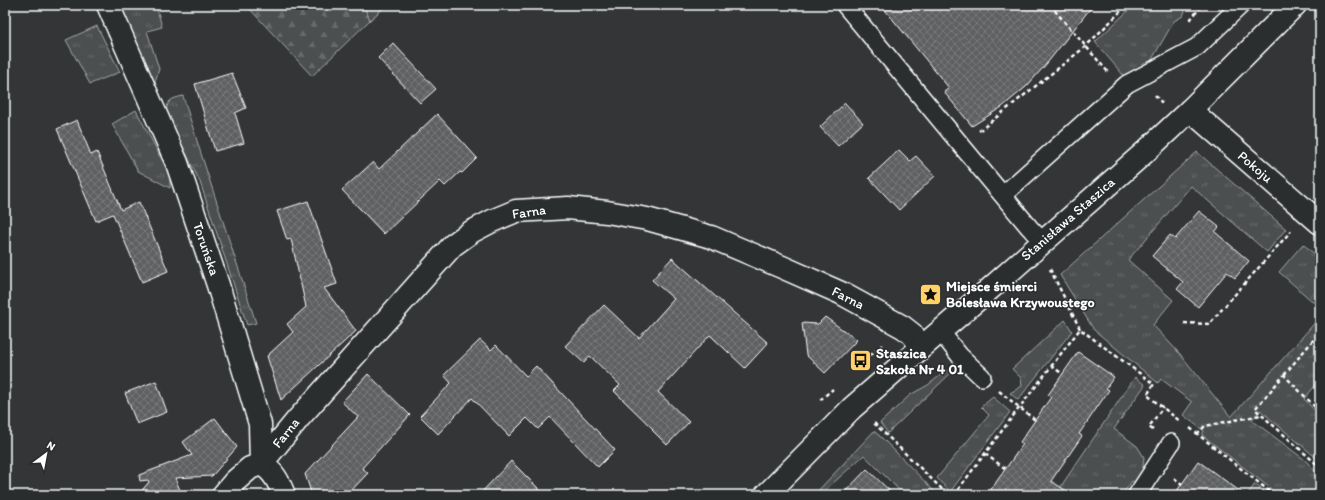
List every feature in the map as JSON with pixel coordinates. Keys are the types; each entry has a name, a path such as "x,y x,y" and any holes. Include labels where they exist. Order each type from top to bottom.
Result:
{"street":[{"name":"Toruńska","path":"108,5 176,163 218,285 260,424 262,464"},
{"name":"Stanisława Staszica","path":"766,495 852,408 1144,153 1190,110 1295,5"},
{"name":"Pokoju","path":"1190,110 1320,223"},
{"name":"Farna","path":"223,495 234,482 250,468 262,464 298,419 453,245 470,232 516,211 568,208 607,212 647,219 711,237 841,293 903,327 912,334 922,347"},
{"path":"262,464 269,468 277,478 284,495"}],"lane":[{"path":"845,5 1004,195 1029,227 1038,246"},
{"path":"1004,195 1127,84 1197,47 1241,5"},
{"path":"940,331 960,356 982,377"},
{"path":"1137,495 1171,444"}],"path":[{"path":"1050,5 1123,88"},
{"path":"961,145 1013,106 1086,47 1127,5"},
{"path":"1184,323 1209,324 1295,226"},
{"path":"1038,246 1080,329 1154,384 1147,395 1274,495"},
{"path":"954,495 1080,329"},
{"path":"1320,332 1255,409 1320,467"},
{"path":"1051,366 1063,374"},
{"path":"1284,375 1320,412"},
{"path":"1019,408 1035,420"},
{"path":"1197,434 1205,426 1262,415"},
{"path":"874,423 948,495"},
{"path":"985,454 1006,468"}],"green space":[{"path":"116,5 156,5 162,27 147,31 159,69 155,82 151,77"},
{"path":"246,5 363,5 370,20 312,76"},
{"path":"363,5 387,5 370,20"},
{"path":"1134,5 1187,6 1183,16 1174,21 1151,61 1124,76 1095,42"},
{"path":"97,26 120,72 90,84 66,40"},
{"path":"183,96 256,323 247,325 200,182 166,112 168,104 171,100"},
{"path":"136,110 170,175 170,188 138,171 112,124"},
{"path":"1197,152 1286,229 1267,252 1191,186 1128,260 1173,300 1153,325 1180,354 1231,417 1320,317 1320,380 1304,399 1320,416 1320,461 1260,410 1252,420 1305,460 1320,476 1320,495 1279,495 1202,435 1204,431 1183,415 1192,402 1161,379 1158,383 1094,330 1060,275"},
{"path":"1303,244 1320,259 1320,308 1279,272"},
{"path":"1065,320 1072,331 1018,400 1010,393 1022,386 1021,378 1012,369"},
{"path":"947,370 953,371 888,433 880,423 910,395 928,385"},
{"path":"1135,377 1145,385 1114,429 1137,446 1144,457 1142,476 1136,483 1132,481 1122,495 1055,495"},
{"path":"993,397 1010,412 950,492 937,478 989,415 981,407"},
{"path":"874,431 938,495 904,495 864,455 820,495 815,494"},
{"path":"1255,484 1268,495 1247,495"}],"building":[{"path":"881,5 1093,5 1027,86 1002,107 972,126 944,92 949,88"},
{"path":"393,43 436,89 420,103 378,58"},
{"path":"232,73 246,108 235,113 244,143 215,151 195,84"},
{"path":"845,103 863,123 838,146 820,127"},
{"path":"437,114 477,158 462,173 460,172 445,186 440,181 384,234 342,190 373,162 379,169"},
{"path":"77,120 91,155 97,152 121,210 139,202 168,271 142,282 113,214 96,221 57,129"},
{"path":"899,150 910,161 916,156 935,176 899,210 869,178"},
{"path":"308,201 337,284 324,288 356,331 281,400 267,356 293,332 287,324 306,307 291,239 287,240 277,211"},
{"path":"1199,211 1219,227 1215,232 1249,261 1235,278 1227,272 1198,307 1177,289 1183,282 1152,256 1170,235 1175,239"},
{"path":"672,258 768,343 745,368 710,335 658,392 689,422 667,445 652,430 653,429 614,391 620,385 590,356 584,363 565,346 604,305 639,338 674,299 652,280"},
{"path":"825,317 857,340 825,373 806,355 802,323 818,324"},
{"path":"480,340 491,350 496,345 526,376 536,366 615,450 598,467 550,417 538,429 527,418 509,436 472,398 438,434 420,416 451,383 444,375"},
{"path":"1078,352 1114,377 1106,388 1109,390 1079,434 1082,436 1051,481 1073,495 987,495 1023,444 1020,442 1051,397 1048,395"},
{"path":"368,374 410,415 362,468 368,473 347,495 312,495 305,474 358,417 342,402"},
{"path":"156,381 167,412 137,424 125,393"},
{"path":"215,418 237,447 212,476 175,478 182,495 138,495 149,482 148,480 140,481 139,475 192,455 183,442"},
{"path":"511,461 545,495 479,495"},
{"path":"1198,461 1245,495 1174,495"},
{"path":"867,469 894,495 842,495"}],"place":[{"name":"Miejsce śmierci Bolesława Krzywoustego","path":"930,294"},
{"name":"Staszica Szkoła Nr 4 01","path":"860,361"}]}
